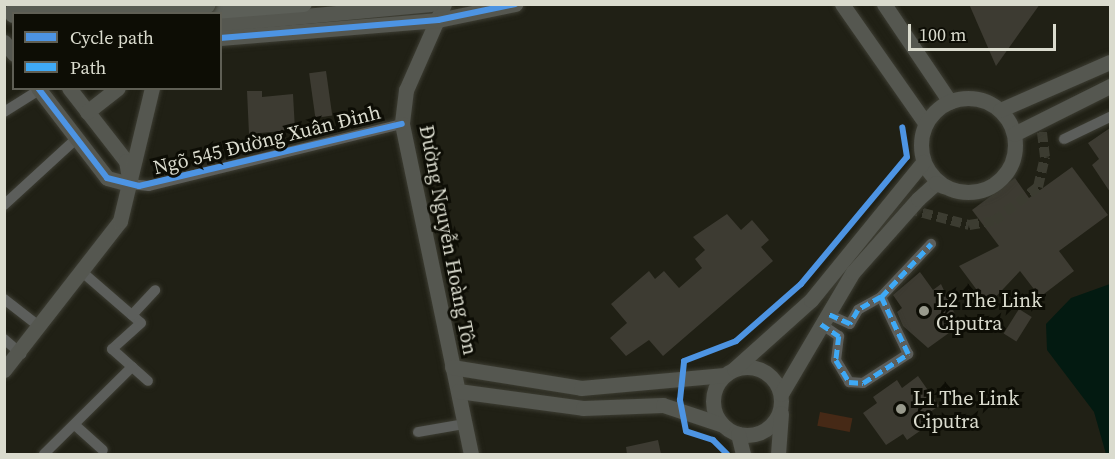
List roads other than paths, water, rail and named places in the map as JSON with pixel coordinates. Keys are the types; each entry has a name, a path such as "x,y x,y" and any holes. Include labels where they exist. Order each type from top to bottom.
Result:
{"highway":[{"path":"20,12 93,4"},
{"path":"33,12 206,4"}],"main road":[{"path":"14,12 26,8 82,4"},
{"path":"200,12 304,4"}],"street":[{"path":"222,24 430,4"},
{"name":"Đường Nguyễn Hoàng Tôn","path":"444,4 406,90 402,124 471,454"},
{"path":"222,38 438,20 515,4"},
{"path":"723,426 713,396 729,372 811,300 923,162 926,124 842,4"},
{"path":"884,4 950,102"},
{"path":"1000,110 1110,62"},
{"path":"1014,134 1110,86"},
{"path":"4,112 37,90"},
{"name":"Ngõ 545 Đường Xuân Đỉnh","path":"40,90 107,178 149,186 402,124"},
{"path":"87,112 115,90"},
{"path":"4,370 21,354 81,270 120,221 152,90"},
{"path":"76,91 87,112 126,160 130,184"},
{"path":"458,391 583,408 663,405 723,426 738,434 765,431 824,319 853,272 908,208 936,183 969,193 996,184 1012,162 1014,134 1000,110 981,100 950,102 926,124"},
{"path":"1064,139 1110,117"},
{"path":"4,205 76,139"},
{"path":"923,162 943,186"},
{"path":"824,319 850,324 858,310 881,297 931,244"},
{"path":"81,270 141,323 112,349 148,381"},
{"path":"132,315 155,290"},
{"path":"824,319 839,336 836,360 849,382 864,383 908,354 881,297"},
{"path":"4,299 40,327"},
{"path":"4,339 21,354"},
{"path":"44,454 76,426 132,367"},
{"path":"452,367 581,388 763,370 781,402 778,454"},
{"path":"418,432 464,424"},
{"path":"76,426 103,450"},
{"path":"738,434 743,454"}],"tunnel":[{"path":"908,209 969,225 994,221 1038,187 1045,157 1040,117"}],"place":[{"name":"L2 The Link Ciputra","path":"924,311"},
{"name":"L1 The Link Ciputra","path":"901,409"}]}
